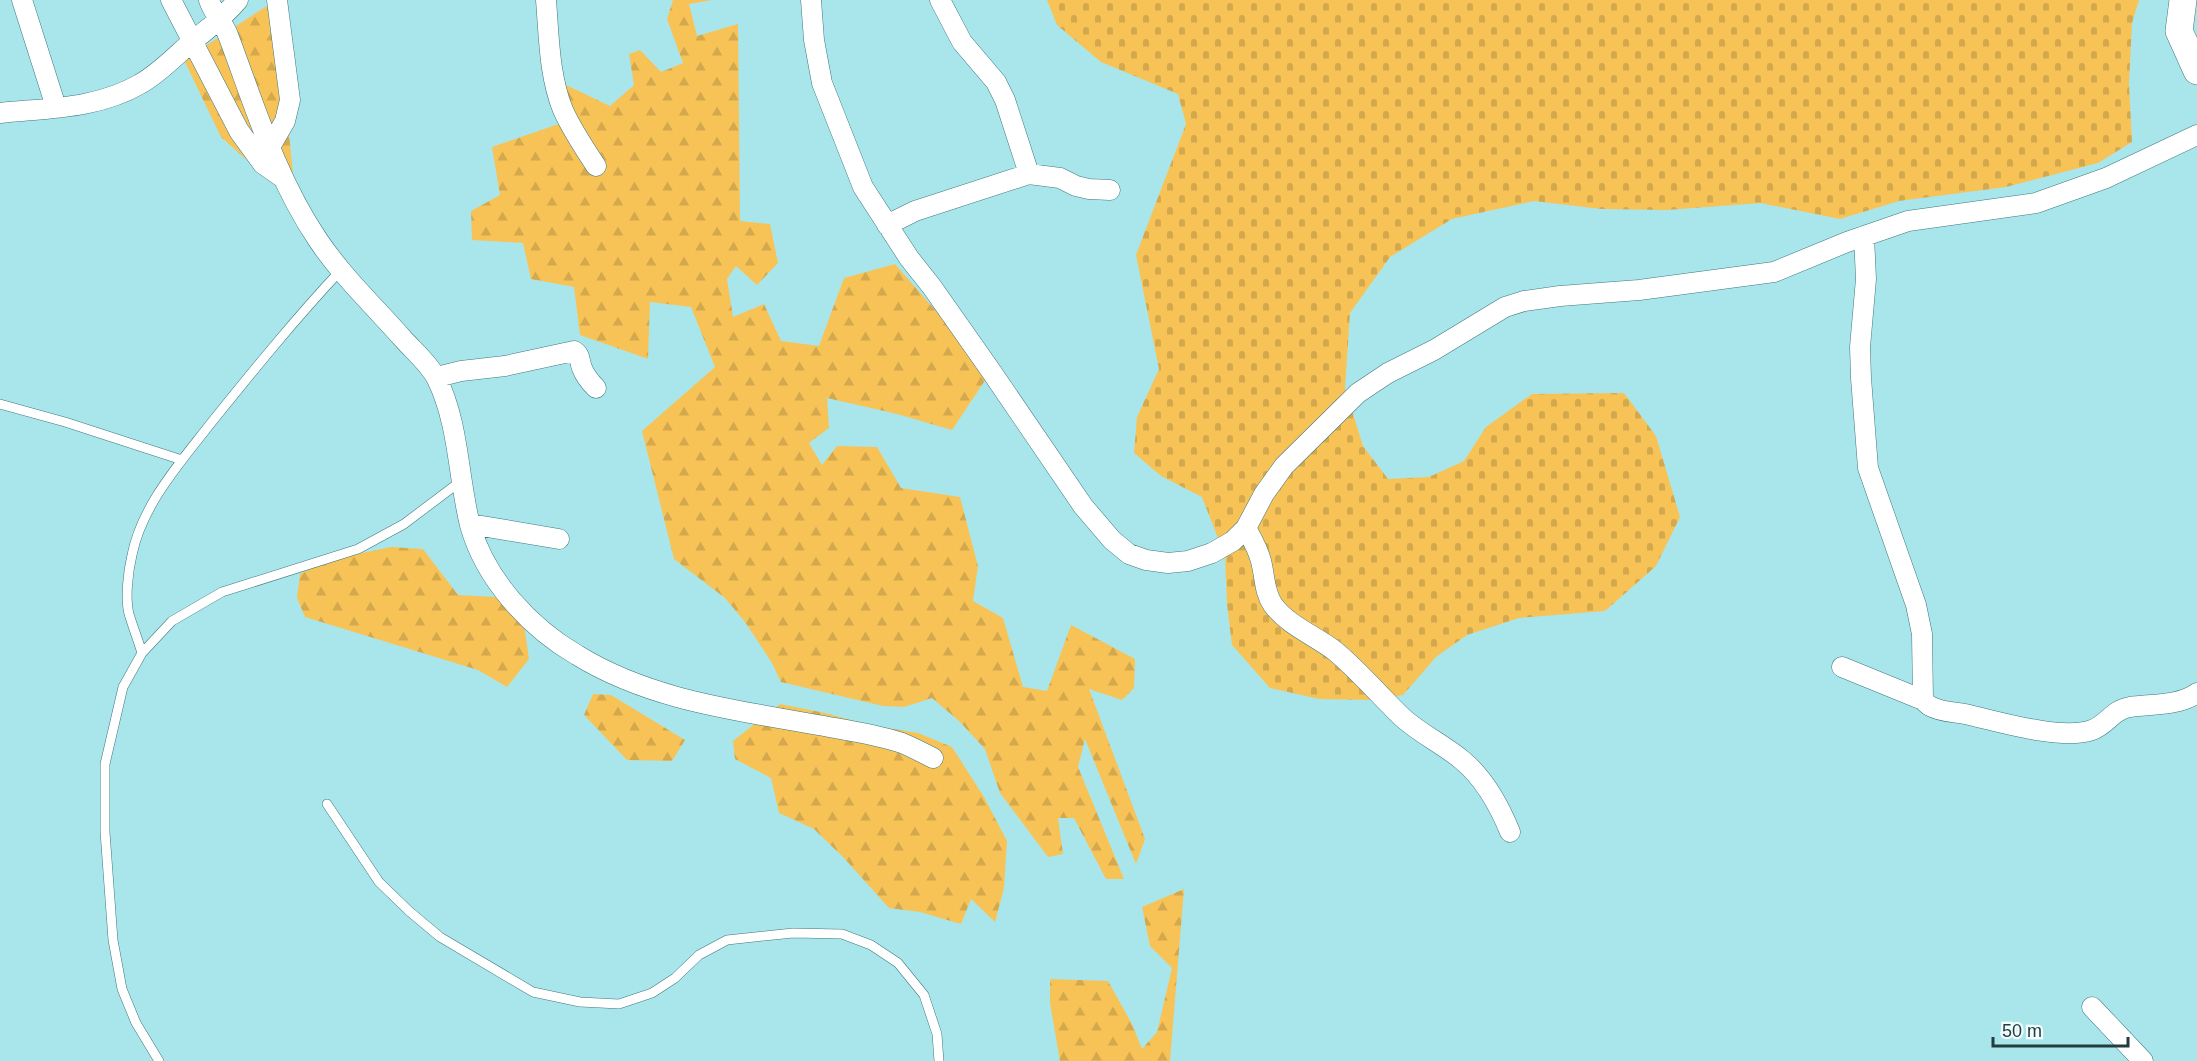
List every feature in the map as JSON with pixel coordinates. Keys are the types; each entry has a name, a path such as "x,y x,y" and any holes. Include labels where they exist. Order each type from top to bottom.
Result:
{"street":[{"path":"22,0 56,107"},
{"path":"171,0 227,110 246,141 262,164 285,179"},
{"path":"209,0 222,24 270,147 307,222 341,270 436,378 447,409 470,524 481,554 513,602 549,636 575,655 612,675 644,688 696,703 855,732 900,743 933,758"},
{"path":"222,24 238,0"},
{"path":"0,113 91,104 116,96 141,84 193,41 222,24 255,0"},
{"path":"270,147 285,121 290,100 277,0"},
{"path":"546,0 556,87 573,130 596,166"},
{"path":"811,0 814,40 822,83 863,187 887,225 992,371 1083,506 1112,540 1129,554 1146,560 1168,563 1188,561 1212,553 1233,541 1246,528 1264,494 1284,466 1358,393 1388,373 1434,350 1505,308 1524,301 1560,296 1639,290 1774,272 1908,221 2036,203 2106,178 2197,135"},
{"path":"940,0 962,42 996,82 1005,100 1029,174"},
{"path":"2183,0 2179,31 2197,71"},
{"path":"887,225 915,211 1029,174 1060,178 1076,186 1089,189 1110,190"},
{"path":"1864,236 1866,279 1860,346 1868,468 1916,605 1922,634 1923,700"},
{"path":"436,378 461,371 505,366 574,351 579,355 588,379 596,388"},
{"path":"470,524 559,539"},
{"path":"1246,528 1262,562 1264,584 1272,603 1300,630 1333,650 1404,718 1432,741 1461,760 1480,778 1494,798 1510,832"},
{"path":"1842,667 1944,711 2060,732 2093,730 2116,711 2128,707 2178,701 2196,695"},
{"path":"2091,1007 2143,1061"}],"lane":[{"path":"142,653 129,612 131,556 139,529 154,500 182,460 295,320 341,270"},
{"path":"0,404 65,422 182,460"},
{"path":"159,1061 136,1023 122,989 113,940 105,832 105,764 123,687 142,653 172,621 222,592 358,549 404,524 462,479"},
{"path":"327,804 379,882 409,912 440,937 533,992 580,1002 619,1004 652,993 675,978 699,956 727,940 793,933 842,934 871,945 898,963 924,995 937,1034 939,1061"}],"green space":[{"path":"673,0 712,0 689,4 697,36 738,24 740,221 770,224 778,263 757,285 736,266 727,279 733,317 764,304 781,341 819,346 844,278 895,264 990,373 952,430 897,414 827,398 829,428 809,443 822,465 837,446 877,447 901,488 960,497 978,566 973,601 1003,618 1023,687 1047,691 1071,625 1135,659 1134,688 1122,700 1089,689 1145,839 1136,864 1085,739 1078,767 1124,879 1106,879 1074,818 1058,818 1063,854 1048,857 1000,793 985,749 959,721 932,698 904,707 883,706 781,682 772,663 745,622 725,598 674,559 642,431 715,367 691,307 650,302 648,359 580,335 574,287 531,279 523,243 472,240 471,211 500,195 492,147 570,120 562,83 610,106 634,85 629,54 640,50 661,72 683,63 667,19"},
{"path":"1047,0 2139,0 2132,23 2129,84 2132,142 2098,163 2006,187 1899,201 1840,219 1760,203 1667,210 1601,209 1534,201 1452,219 1390,257 1350,313 1345,388 1363,446 1388,479 1429,477 1464,461 1486,427 1532,394 1624,393 1656,436 1680,517 1656,566 1605,611 1519,618 1467,635 1436,657 1403,695 1372,700 1319,699 1270,688 1232,645 1225,556 1202,497 1161,476 1134,453 1137,417 1159,369 1136,255 1186,124 1178,94 1101,62 1057,25"},
{"path":"276,4 296,204 221,137 184,60 265,7"},
{"path":"391,547 423,549 458,595 513,598 525,631 529,659 507,687 478,670 305,617 297,598 300,574 332,559"},
{"path":"593,694 611,695 685,740 672,761 627,760 584,715"},
{"path":"780,704 870,725 918,733 952,747 984,797 1007,841 1004,888 995,922 971,899 961,924 920,912 889,908 814,829 779,813 771,778 735,759 733,741"},
{"path":"1184,889 1170,1061 1060,1061 1050,1003 1050,979 1108,981 1132,1024 1142,1049 1157,1032 1172,968 1150,946 1142,907"}]}
